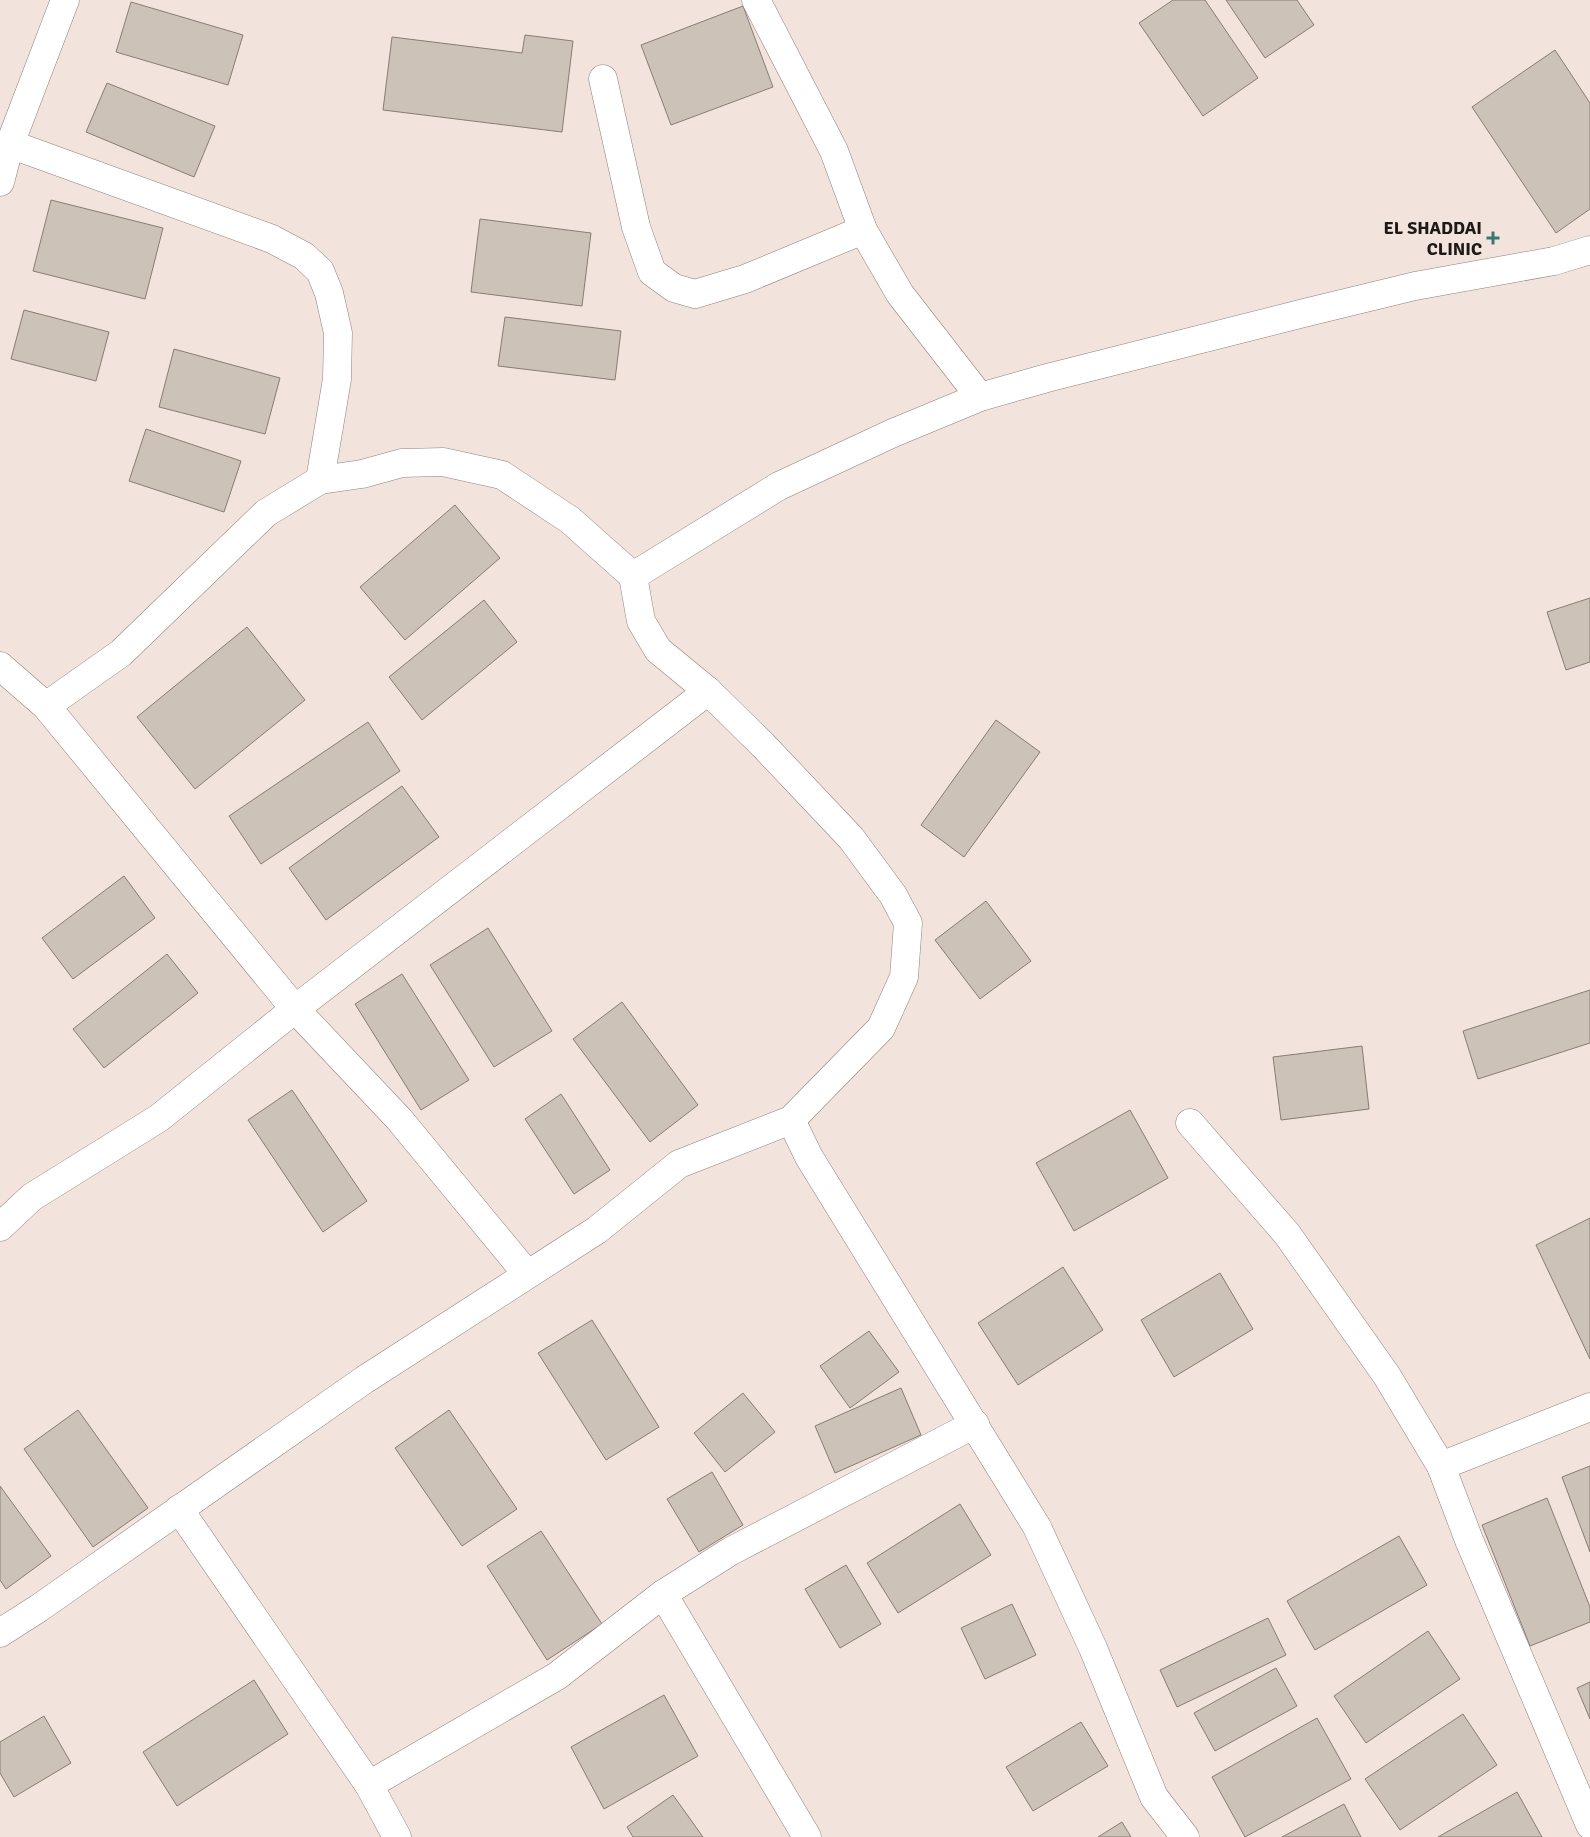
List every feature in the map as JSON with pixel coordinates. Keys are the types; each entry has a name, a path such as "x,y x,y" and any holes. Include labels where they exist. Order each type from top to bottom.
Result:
{"street":[{"path":"0,182 10,144 65,0"},
{"path":"763,4 834,151 863,230 900,294 980,398"},
{"path":"603,79 636,227 652,272 674,288 695,294 745,279 863,230"},
{"path":"10,144 272,239 304,256 320,271 329,293 338,333 337,379 320,480"},
{"path":"633,576 779,486 893,433 980,398 1047,378 1415,286 1554,261 1590,250"},
{"path":"0,1633 39,1608 364,1380 597,1230 679,1164 792,1120 881,1028 904,977 908,923 893,895 851,838 763,745 708,691 658,650 641,621 633,576 570,520 502,476 443,462 402,463 362,474 320,480 266,513 121,653 46,706"},
{"path":"0,666 46,706 295,1009 399,1119 527,1274"},
{"path":"0,1227 32,1197 160,1118 295,1009 708,691"},
{"path":"792,1120 809,1157 975,1424 1037,1528 1093,1648 1154,1796 1185,1837"},
{"path":"1190,1123 1287,1234 1387,1376 1441,1466 1469,1540 1590,1825"},
{"path":"1441,1466 1590,1407"},
{"path":"369,1785 557,1676 663,1594 731,1551 975,1424"},
{"path":"180,1509 369,1785 397,1837"},
{"path":"663,1594 807,1837"}],"building":[{"path":"1173,0 1205,0 1258,78 1203,116 1139,23"},
{"path":"1226,0 1297,0 1314,25 1265,58"},
{"path":"131,2 243,35 228,85 116,52"},
{"path":"743,6 773,87 671,125 641,45"},
{"path":"525,35 573,41 562,132 383,110 392,37 522,53"},
{"path":"1555,50 1590,103 1590,209 1556,233 1472,107"},
{"path":"107,83 215,126 194,177 86,132"},
{"path":"51,200 163,228 145,299 33,271"},
{"path":"480,219 591,233 582,306 471,292"},
{"path":"24,310 109,332 96,381 11,359"},
{"path":"505,317 621,331 615,380 498,366"},
{"path":"174,349 280,378 265,434 159,407"},
{"path":"146,429 241,461 224,512 129,481"},
{"path":"455,505 500,558 405,640 360,587"},
{"path":"1590,598 1590,662 1566,670 1547,612"},
{"path":"484,600 517,642 422,720 389,677"},
{"path":"247,627 305,700 195,789 137,717"},
{"path":"996,720 1040,752 964,857 921,825"},
{"path":"368,722 400,771 261,864 229,816"},
{"path":"402,786 439,837 326,920 289,868"},
{"path":"124,876 155,918 73,979 42,938"},
{"path":"986,901 1031,961 980,999 935,940"},
{"path":"488,928 552,1031 494,1067 430,965"},
{"path":"167,954 198,993 104,1068 73,1029"},
{"path":"402,974 469,1080 421,1110 355,1004"},
{"path":"1590,990 1590,1043 1478,1079 1463,1031"},
{"path":"622,1002 698,1105 650,1142 573,1039"},
{"path":"1362,1046 1369,1109 1281,1120 1273,1057"},
{"path":"292,1090 367,1201 323,1232 248,1120"},
{"path":"561,1094 610,1170 574,1194 525,1119"},
{"path":"1130,1110 1168,1178 1074,1231 1036,1163"},
{"path":"1590,1218 1590,1359 1536,1245"},
{"path":"1063,1267 1103,1330 1018,1385 978,1323"},
{"path":"1220,1273 1253,1329 1174,1377 1141,1320"},
{"path":"592,1320 659,1427 606,1460 538,1353"},
{"path":"869,1331 899,1372 850,1408 820,1366"},
{"path":"901,1388 921,1435 835,1473 815,1426"},
{"path":"743,1393 775,1432 725,1472 694,1433"},
{"path":"78,1410 148,1508 93,1547 24,1449"},
{"path":"449,1410 517,1509 462,1546 395,1448"},
{"path":"1590,1466 1590,1552 1562,1477"},
{"path":"712,1472 743,1525 699,1552 667,1499"},
{"path":"0,1486 51,1556 6,1589 0,1580"},
{"path":"1547,1498 1590,1607 1590,1622 1530,1646 1482,1525"},
{"path":"960,1504 991,1555 898,1613 867,1563"},
{"path":"541,1531 602,1624 547,1660 487,1566"},
{"path":"1399,1536 1427,1585 1315,1650 1287,1601"},
{"path":"846,1565 881,1624 840,1648 805,1589"},
{"path":"1012,1604 1036,1655 985,1679 961,1628"},
{"path":"1268,1618 1286,1655 1177,1707 1160,1670"},
{"path":"1428,1631 1460,1679 1366,1743 1334,1696"},
{"path":"1276,1668 1297,1706 1215,1751 1194,1713"},
{"path":"254,1680 288,1734 177,1806 143,1752"},
{"path":"1590,1682 1590,1719 1577,1688"},
{"path":"664,1695 698,1756 604,1809 571,1747"},
{"path":"1463,1714 1497,1765 1400,1830 1365,1779"},
{"path":"44,1716 71,1763 14,1797 0,1773 0,1742"},
{"path":"1317,1718 1351,1779 1245,1837 1212,1777"},
{"path":"1081,1722 1108,1766 1033,1811 1006,1767"},
{"path":"1517,1792 1542,1837 1438,1837"},
{"path":"673,1795 703,1837 633,1837 627,1827"},
{"path":"1344,1804 1361,1837 1282,1837"},
{"path":"1122,1822 1131,1837 1098,1837"}],"place":[{"name":"EL SHADDAI CLINIC","path":"1493,238"}]}
